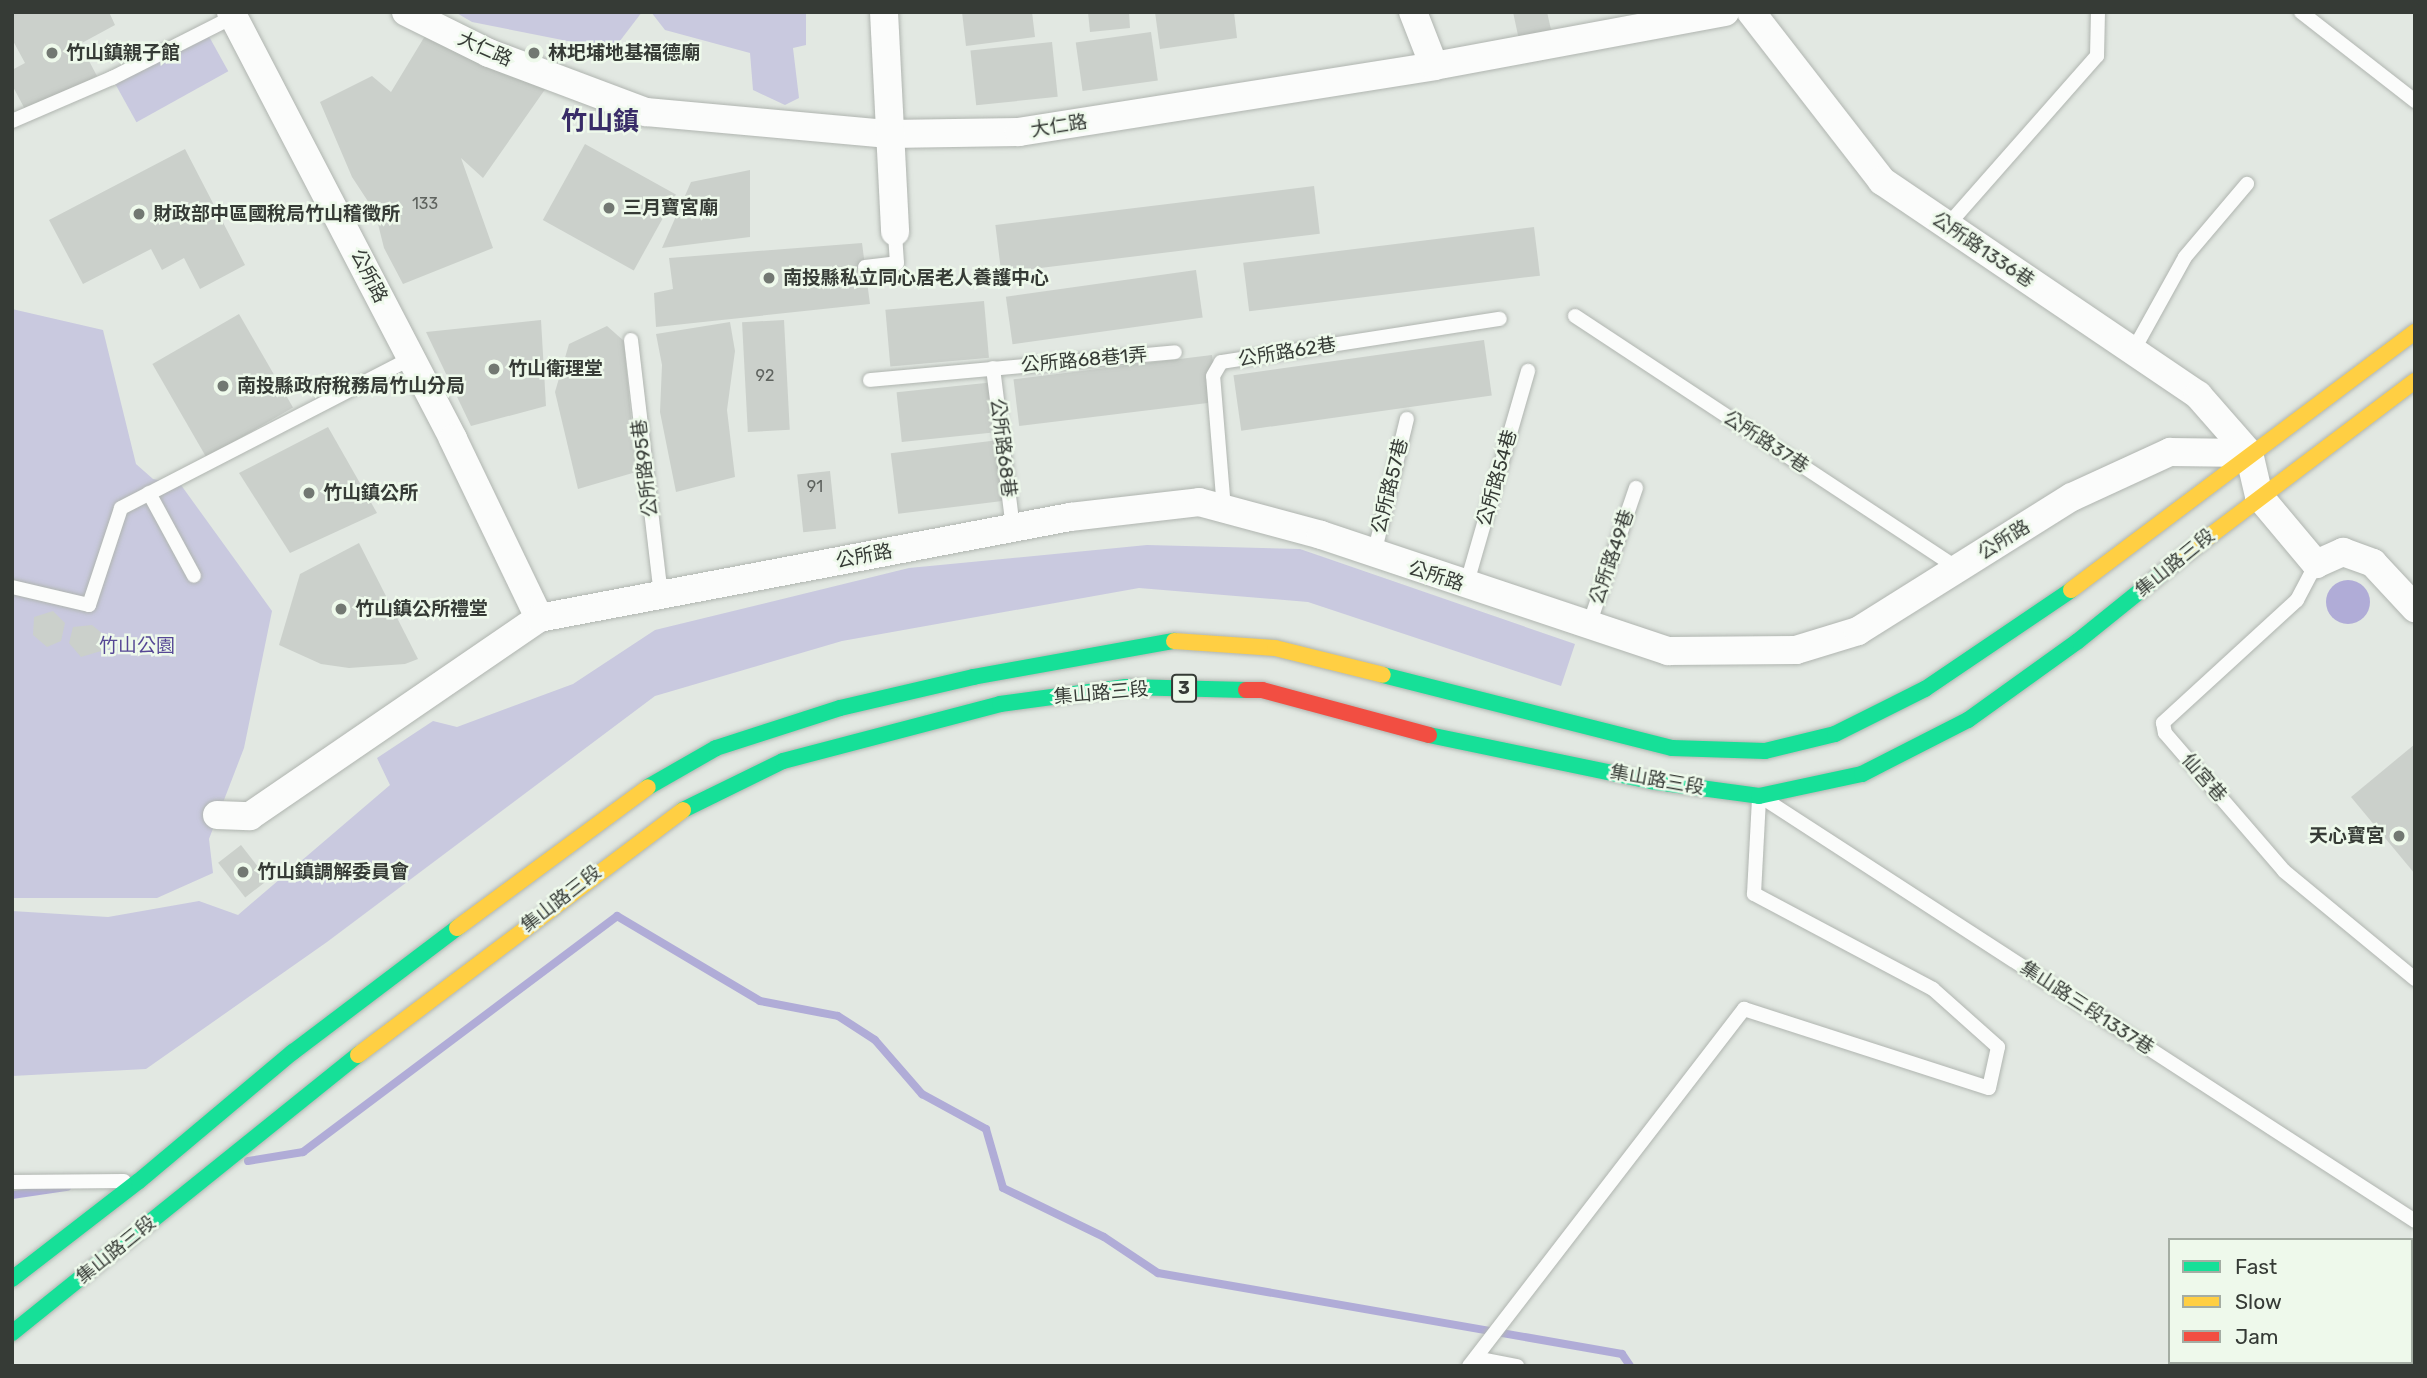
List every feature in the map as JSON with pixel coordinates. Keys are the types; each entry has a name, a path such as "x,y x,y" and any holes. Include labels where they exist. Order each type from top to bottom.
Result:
{"main road":[{"name":"集山路三段","path":"12,1333 293,1052 612,811 716,748 840,708 973,677 1168,641 1275,648 1672,748 1765,751 1835,734 1925,689 2052,604 2249,453 2415,332"},
{"name":"集山路三段","path":"12,1279 150,1197 318,1086 633,844 696,802 783,761 1000,704 1126,687 1262,690 1435,737 1656,782 1759,796 1862,774 1968,720 2078,641 2259,496 2415,381"}],"street":[{"name":"大仁路","path":"406,12 489,53 646,112 889,134 1020,132 1434,66 1725,12"},
{"path":"884,12 895,232"},
{"path":"1413,12 1434,66"},
{"name":"公所路1336巷","path":"1751,12 1882,181 2197,395 2249,453"},
{"name":"公所路","path":"232,15 412,358 539,618"},
{"name":"公所路","path":"217,815 250,816 539,618 1013,528 1199,502 1374,554 1668,651 1797,650 1858,631 2072,497 2170,453 2249,453"},
{"path":"2249,453 2259,496 2316,564 2343,552 2374,563 2415,608"}],"lane":[{"path":"1947,226 2097,56 2098,12"},
{"path":"2301,12 2415,102"},
{"path":"12,121 112,78 232,15"},
{"path":"2133,351 2185,257 2247,184"},
{"path":"865,267 897,263 895,232"},
{"name":"公所路37巷","path":"1575,316 1958,569"},
{"name":"公所路62巷","path":"1224,509 1213,376 1221,362 1500,319"},
{"name":"公所路95巷","path":"631,340 661,595"},
{"name":"公所路68巷1弄","path":"870,380 1175,352"},
{"path":"12,587 89,605 119,511 412,358"},
{"name":"公所路68巷","path":"993,368 1013,528"},
{"name":"公所路54巷","path":"1466,586 1528,371"},
{"name":"公所路57巷","path":"1374,554 1407,419"},
{"name":"公所路49巷","path":"1588,625 1636,488"},
{"path":"149,493 194,576"},
{"name":"仙宮巷","path":"2316,564 2297,600 2163,723 2165,733 2284,871 2415,979"},
{"path":"1517,1366 1476,1357 1744,1009 1989,1088 1998,1047 1933,989 1754,894 1759,796"},
{"name":"集山路三段1337巷","path":"1759,796 2415,1221"},
{"path":"12,1182 150,1197"}],"green space":[{"path":"455,12 642,12 613,50 472,22"},
{"path":"651,12 806,12 806,45 793,48 799,98 785,105 753,90 750,53 665,30"},
{"path":"206,31 228,71 136,122 114,82"},
{"name":"竹山公園","path":"12,309 103,330 136,464 153,479 181,485 272,611 244,748 209,839 213,873 157,898 12,898"},
{"path":"1147,545 1300,549 1575,644 1561,686 1308,602 1139,588 842,641 655,696 327,942 146,1069 12,1076 12,911 108,917 199,901 238,915 390,785 377,758 433,721 457,727 573,684 655,630 909,568"}],"shaded area":[{"path":"2348,580 2363,587 2370,602 2363,617 2348,624 2333,617 2326,602 2333,587"}],"building":[{"name":"竹山鎮親子館","path":"12,12 109,12 115,25 80,44 97,76 27,113 12,85 12,70 25,63 12,39"},
{"path":"962,12 1032,12 1035,37 966,46"},
{"path":"1088,12 1129,12 1130,28 1090,32"},
{"path":"1155,12 1234,12 1237,38 1160,49"},
{"path":"1513,12 1547,12 1552,34 1519,40"},
{"path":"428,31 546,88 483,178 461,158 493,248 403,284 384,248 375,212 352,177 320,102 372,76 391,92"},
{"path":"1151,32 1158,81 1083,91 1076,43"},
{"path":"1052,42 1058,97 976,105 970,51"},
{"name":"三月寶宮廟","path":"585,144 676,194 634,271 543,220"},
{"name":"財政部中區國稅局竹山稽徵所","path":"185,149 245,265 200,289 184,258 162,270 151,249 83,284 49,220"},
{"path":"750,170 750,237 662,248 691,182"},
{"path":"1314,186 1320,234 1001,273 995,225"},
{"path":"1534,227 1540,276 1249,311 1243,263"},
{"name":"南投縣私立同心居老人養護中心","path":"862,243 870,304 656,327 654,293 673,289 669,258"},
{"path":"1196,270 1203,318 1013,344 1006,297"},
{"path":"984,301 989,358 890,366 885,310"},
{"name":"南投縣政府稅務局竹山分局","path":"239,314 293,408 206,458 152,364"},
{"name":"竹山衛理堂","path":"541,320 546,406 471,426 426,332"},
{"path":"784,320 790,430 748,432 742,322"},
{"path":"730,322 735,351 727,410 735,477 676,492 660,412 662,365 656,334"},
{"path":"607,326 624,341 636,472 578,489 555,392 569,344"},
{"path":"1484,340 1492,395 1241,431 1233,375"},
{"path":"1212,355 1218,402 1019,426 1013,379"},
{"path":"995,382 1000,432 902,442 897,392"},
{"name":"竹山鎮公所","path":"328,427 377,513 290,553 239,473"},
{"path":"999,440 1006,501 898,514 891,453"},
{"path":"830,471 836,529 803,532 797,474"},
{"name":"竹山鎮公所禮堂","path":"359,543 418,659 405,664 349,668 321,664 279,645 300,574"},
{"path":"53,611 65,623 61,641 47,647 33,635 34,617"},
{"path":"92,625 103,634 101,651 81,657 69,643 73,627"},
{"name":"天心寶宮","path":"2415,744 2415,874 2351,797"},
{"name":"竹山鎮調解委員會","path":"241,845 268,880 245,898 218,863"}],"waterway":[{"path":"248,1161 303,1152 617,916 760,1001 838,1016 875,1040 922,1094 986,1129 1003,1188 1104,1237 1158,1273 1622,1354 1630,1366"},
{"path":"12,1195 67,1187"}],"traffic: fast":[{"path":"1429,735 1656,782 1759,796 1862,774 1968,720 2078,641 2186,554"},
{"path":"1383,675 1672,748 1765,751 1835,734 1925,689 2071,590"},
{"path":"648,787 716,748 840,708 973,677 1174,641"},
{"path":"683,810 783,761 1000,704 1126,687 1246,690"},
{"path":"12,1279 139,1181 293,1052 457,928"},
{"path":"12,1333 358,1055"}],"traffic: slow":[{"path":"2071,590 2415,332"},
{"path":"2186,554 2415,381"},
{"path":"1174,641 1275,648 1383,675"},
{"path":"457,928 648,787"},
{"path":"358,1055 683,810"}],"traffic: jam":[{"path":"1246,690 1262,690 1429,735"}],"place":[{"name":"竹山鎮親子館","path":"52,53"},
{"name":"林圯埔地基福德廟","path":"534,53"},
{"name":"三月寶宮廟","path":"609,208"},
{"name":"財政部中區國稅局竹山稽徵所","path":"139,214"},
{"name":"南投縣私立同心居老人養護中心","path":"769,278"},
{"name":"竹山衛理堂","path":"494,369"},
{"name":"南投縣政府稅務局竹山分局","path":"223,386"},
{"name":"竹山鎮公所","path":"309,493"},
{"name":"竹山鎮公所禮堂","path":"341,609"},
{"name":"天心寶宮","path":"2399,836"},
{"name":"竹山鎮調解委員會","path":"243,872"}],"district":[{"name":"竹山鎮","path":"600,122"}]}
